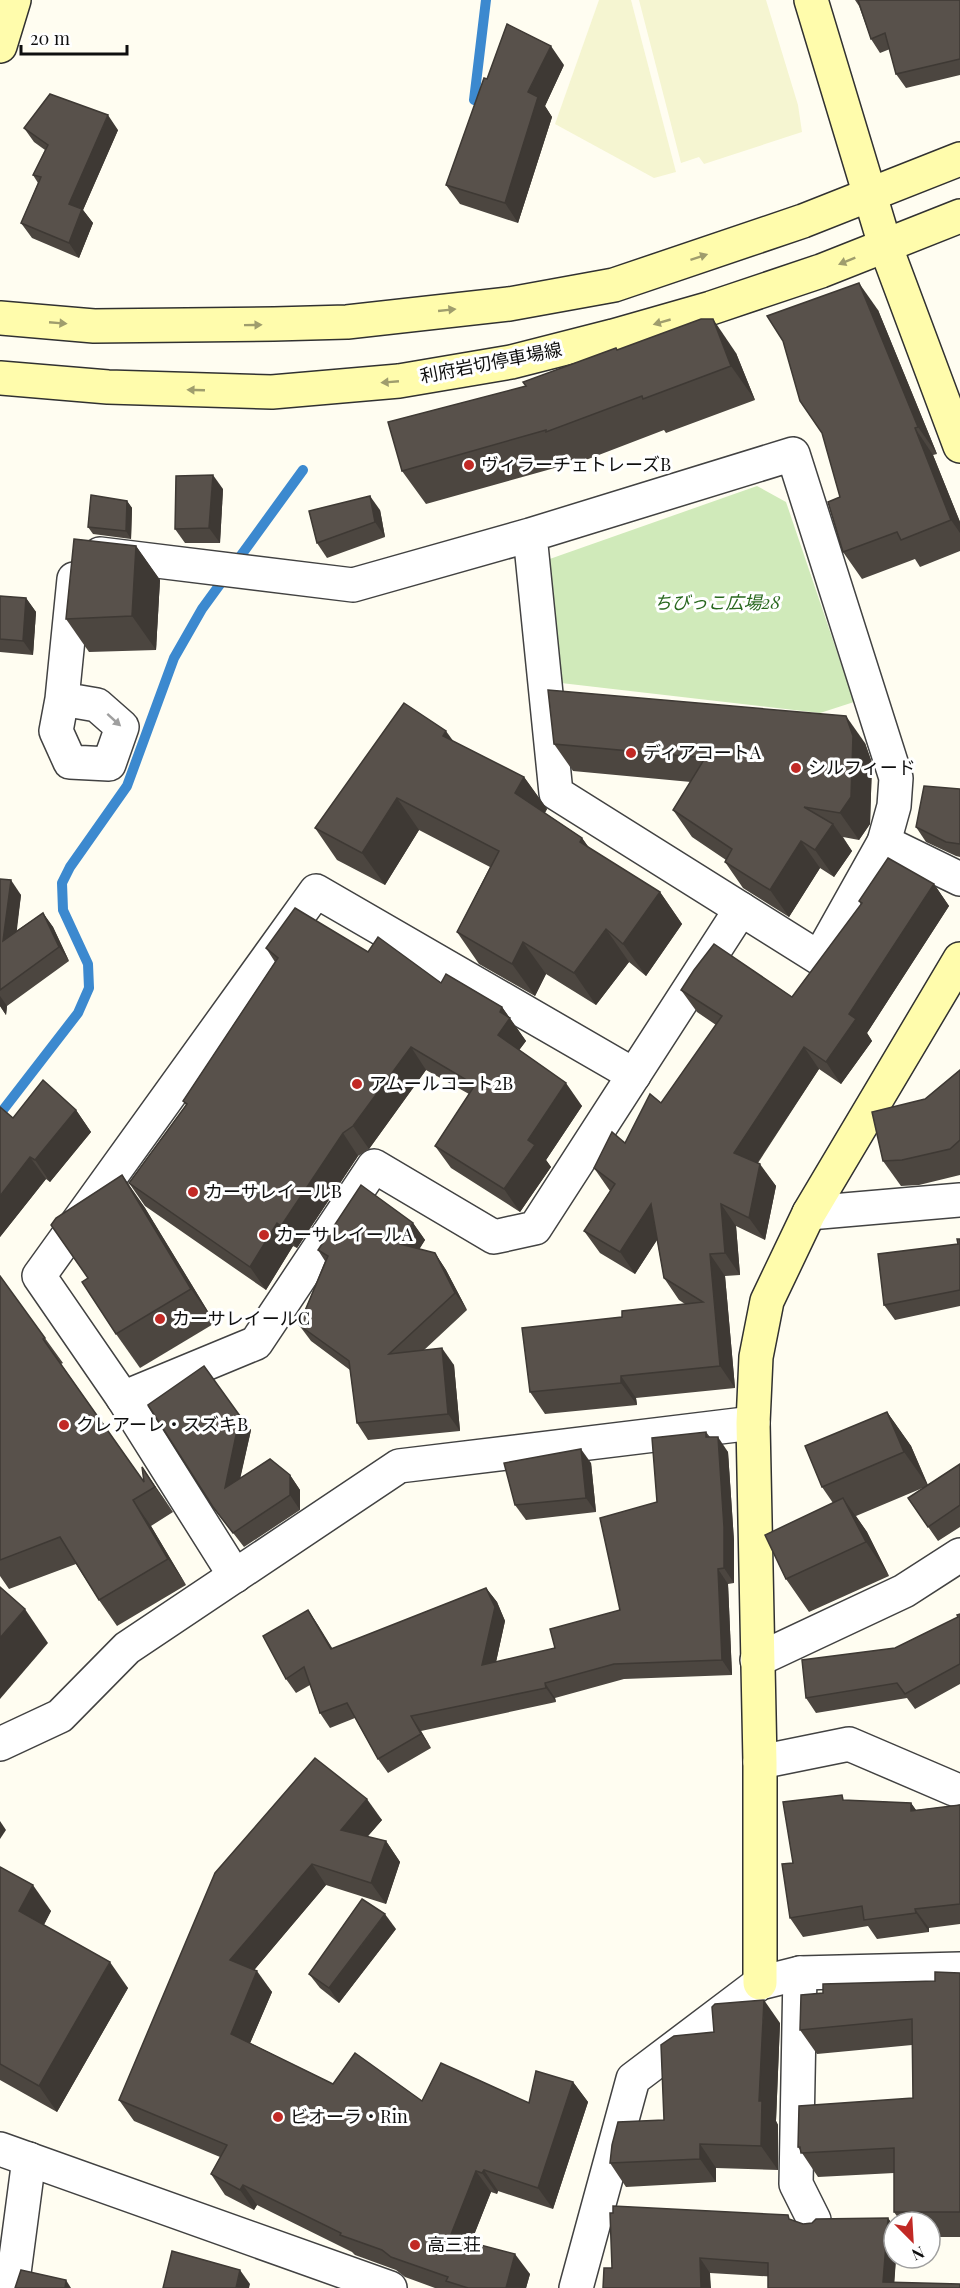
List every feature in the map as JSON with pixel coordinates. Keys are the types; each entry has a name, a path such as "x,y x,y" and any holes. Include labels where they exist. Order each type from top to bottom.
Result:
{"main road":[{"path":"0,46 14,0"},
{"path":"811,0 885,245 960,446"},
{"path":"0,318 94,326 284,324 347,322 509,303 614,285 772,232 960,159"},
{"name":"利府岩切停車場線","path":"0,378 108,387 272,392 399,381 511,362 711,308 810,275 960,216"},
{"path":"760,1983 760,1762 753,1423 756,1357 767,1301 809,1213 960,959"}],"street":[{"path":"62,699 76,551 353,585 530,535 793,454 896,778 894,806 884,842 819,958 556,793 530,535"},
{"path":"884,842 960,879"},
{"path":"236,1576 123,1398 39,1276 316,891 634,1075"},
{"path":"123,1398 256,1343 374,1166 494,1237 535,1228 741,909"},
{"path":"809,1213 960,1200"},
{"path":"0,1744 60,1716 127,1648 399,1466 753,1423"},
{"path":"757,1660 904,1591 960,1555"},
{"path":"760,1762 849,1744 954,1789"},
{"path":"576,2288 633,2079 760,1983 800,1973 960,1969"},
{"path":"800,1973 796,2184 814,2220"},
{"path":"12,2288 14,2154 390,2288"}],"green space":[{"path":"599,0 631,0 676,172 654,178 555,124"},
{"path":"639,0 766,0 798,105 802,132 704,164 699,157 681,163"},
{"name":"ちびっこ広場28","path":"757,486 786,502 854,702 820,713 561,683 544,561"}],"building":[{"path":"858,0 960,0 960,59 896,74 885,33 871,39"},
{"path":"507,24 551,46 528,92 538,97 505,203 446,185 484,78 487,79"},
{"path":"50,94 108,115 69,204 82,209 69,243 21,223 41,177 33,175 48,145 24,128"},
{"path":"859,283 918,427 915,428 951,520 901,540 897,532 843,552 828,502 840,497 822,433 800,401 783,341 767,316"},
{"path":"701,319 713,319 731,366 546,432 546,430 402,471 388,422 526,386 523,382"},
{"path":"213,475 209,528 175,529 176,476"},
{"path":"91,495 127,501 126,531 88,527"},
{"path":"370,496 375,522 317,543 309,511"},
{"path":"74,539 136,546 132,616 66,619"},
{"path":"0,596 26,598 23,641 0,639"},
{"path":"548,690 846,716 853,736 851,797 840,813 804,807 833,824 815,850 801,841 770,890 725,862 732,849 673,810 705,758 554,744"},
{"path":"404,703 446,731 443,736 524,777 515,793 582,838 580,842 660,892 623,944 606,929 574,973 523,942 512,964 457,932 499,851 397,798 362,853 315,828"},
{"path":"924,786 960,789 960,844 946,842 916,827"},
{"path":"888,858 934,884 849,1014 856,1019 826,1062 804,1047 734,1153 760,1164 749,1218 721,1204 725,1253 710,1254 720,1366 621,1376 621,1383 530,1392 522,1328 622,1317 622,1311 703,1302 664,1278 651,1204 620,1252 584,1231 615,1184 594,1168 612,1132 625,1143 650,1094 661,1103 722,1016 681,990 694,970 714,944 792,997 862,903 859,901"},
{"path":"0,879 11,880 3,941 43,913 59,947 0,990"},
{"path":"295,908 368,952 378,937 441,983 446,974 502,1007 500,1012 510,1018 498,1035 566,1083 528,1140 535,1145 504,1189 435,1146 475,1085 411,1047 353,1126 343,1133 281,1226 277,1223 250,1267 129,1183 187,1104 183,1101 278,958 266,948"},
{"path":"960,1070 960,1140 950,1149 902,1160 883,1161 872,1112 925,1099"},
{"path":"43,1080 76,1110 35,1160 30,1157 0,1196 0,1107 13,1118"},
{"path":"122,1175 191,1289 116,1334 82,1282 88,1278 51,1225 56,1218"},
{"path":"361,1185 413,1223 400,1244 435,1253 455,1293 389,1354 442,1348 448,1414 357,1423 349,1361 299,1325 328,1256 318,1250"},
{"path":"957,1239 960,1239 960,1290 884,1305 878,1254 958,1244"},
{"path":"0,1276 144,1482 142,1467 155,1487 133,1500 168,1559 99,1600 60,1537 0,1560"},
{"path":"204,1366 240,1416 225,1488 270,1459 290,1475 290,1495 233,1533 213,1507 148,1405"},
{"path":"887,1412 904,1452 822,1487 805,1446"},
{"path":"706,1432 706,1437 718,1437 724,1527 724,1568 718,1569 722,1660 614,1664 545,1683 546,1688 411,1716 421,1734 378,1759 347,1703 320,1713 304,1667 286,1679 263,1636 308,1610 331,1649 486,1588 495,1607 482,1665 555,1648 550,1629 620,1610 600,1518 657,1502 652,1438"},
{"path":"581,1449 586,1498 515,1505 504,1463"},
{"path":"960,1464 960,1505 928,1527 908,1498"},
{"path":"843,1498 866,1542 786,1579 765,1535"},
{"path":"0,1587 25,1609 0,1638"},
{"path":"960,1614 960,1664 905,1694 897,1683 806,1698 802,1660 895,1648"},
{"path":"315,1758 367,1799 341,1830 386,1841 371,1883 312,1864 230,1960 257,1971 231,2034 333,2084 355,2053 422,2101 441,2063 529,2103 536,2071 573,2082 538,2188 484,2170 482,2173 476,2171 450,2237 515,2254 506,2288 468,2288 446,2281 448,2277 391,2257 382,2250 340,2235 341,2233 243,2185 240,2190 211,2174 227,2145 119,2100 215,1873"},
{"path":"842,1795 843,1800 911,1803 911,1811 960,1805 960,1904 915,1909 916,1913 864,1920 862,1906 790,1918 782,1864 793,1863 783,1802"},
{"path":"0,1867 33,1885 19,1911 110,1962 39,2086 0,2064"},
{"path":"362,1899 385,1914 329,1988 309,1974"},
{"path":"935,1972 960,1973 960,2212 894,2210 894,2148 801,2153 798,2147 799,2106 913,2098 912,2019 800,2030 801,1995 823,1993 823,1984 935,1981"},
{"path":"764,2000 759,2101 762,2101 761,2146 700,2144 700,2159 610,2163 618,2122 664,2120 661,2045 674,2036 714,2032 712,2007 715,2004"},
{"path":"613,2206 788,2215 789,2219 803,2224 812,2223 816,2219 882,2218 883,2282 960,2284 960,2288 768,2288 768,2263 700,2258 701,2288 603,2288 604,2268 612,2268 610,2213 613,2213"},
{"path":"172,2251 240,2270 236,2288 163,2288"},
{"path":"21,2270 66,2280 65,2288 15,2288"}],"waterway":[{"path":"474,100 486,0"},
{"path":"0,1114 78,1013 89,988 88,964 63,910 62,883 70,867 127,786 174,658 202,609 303,470"}],"place":[{"name":"ヴィラーチェトレーズB","path":"469,465"},
{"name":"ディアコートA","path":"631,753"},
{"name":"シルフィード","path":"796,768"},
{"name":"アムールコート2B","path":"357,1084"},
{"name":"カーサレイールB","path":"193,1192"},
{"name":"カーサレイールA","path":"264,1235"},
{"name":"カーサレイールC","path":"160,1319"},
{"name":"クレアーレ・スズキB","path":"64,1425"},
{"name":"ビオーラ・Rin","path":"278,2117"},
{"name":"高三荘","path":"415,2245"}]}
